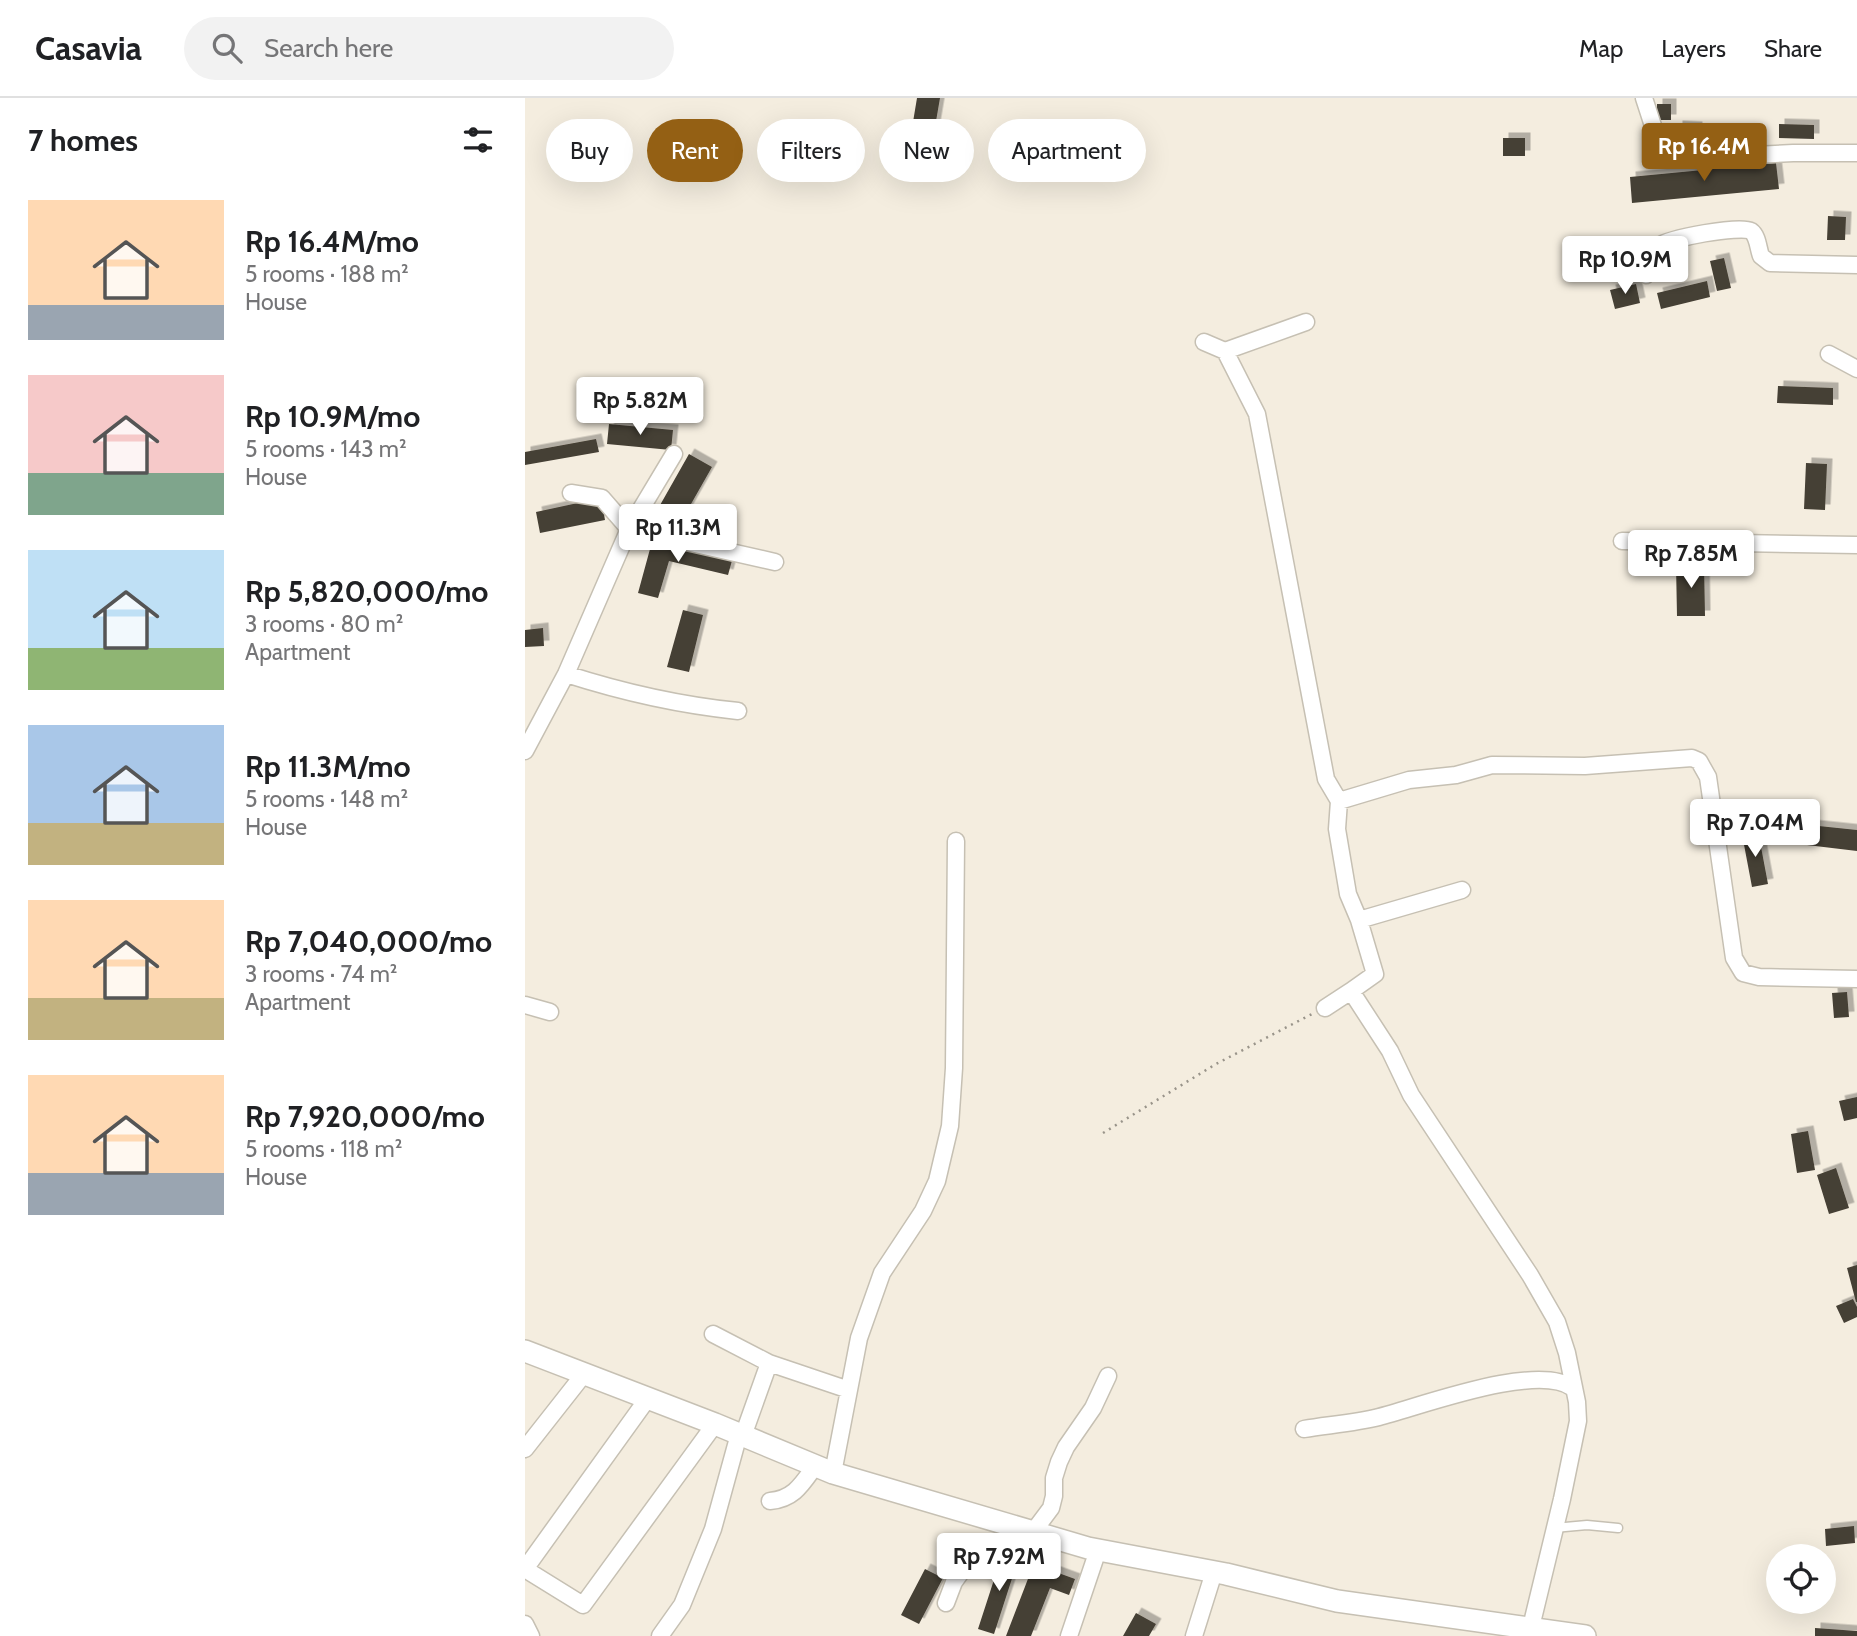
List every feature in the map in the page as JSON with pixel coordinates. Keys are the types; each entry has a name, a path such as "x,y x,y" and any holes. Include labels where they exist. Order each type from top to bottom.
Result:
{"street":[{"path":"1644,98 1662,147 1673,154 1695,158 1857,153"},
{"path":"1646,275 1650,257 1657,247 1669,241 1738,229 1752,232 1761,256 1770,263 1857,265"},
{"path":"1225,351 1306,322"},
{"path":"1203,342 1225,351 1257,414 1326,779 1339,801 1337,830 1348,894 1359,920 1375,974 1325,1008"},
{"path":"1829,354 1857,369"},
{"path":"525,751 566,674 629,529 674,454"},
{"path":"571,493 602,498 629,529 775,562"},
{"path":"1622,541 1857,545"},
{"path":"566,674 613,689 688,706 738,711"},
{"path":"525,715 542,719"},
{"path":"1339,801 1409,780 1456,775 1492,765 1585,766 1692,758 1699,761 1707,777 1729,930 1737,966 1743,973 1751,976 1857,979"},
{"path":"770,1501 785,1500 824,1470 849,1390 859,1338 882,1273 923,1211 937,1181 950,1126 954,1068 956,841"},
{"path":"1359,920 1462,890"},
{"path":"1351,991 1389,1051 1411,1095 1546,1301 1560,1332 1573,1388 1577,1421 1531,1626"},
{"path":"525,1004 550,1012"},
{"path":"713,1334 769,1363 849,1390"},
{"path":"525,1351 715,1424 824,1470 1098,1550 1214,1572 1337,1601 1493,1630 1531,1626 1585,1636"},
{"path":"660,1636 682,1605 713,1529 741,1435 769,1363"},
{"path":"525,1449 584,1374"},
{"path":"946,1603 954,1582 981,1549 1033,1532 1051,1508 1054,1478 1066,1447 1093,1408 1108,1376"},
{"path":"1304,1429 1376,1418 1475,1390 1535,1379 1556,1379 1573,1388"},
{"path":"648,1398 525,1569 583,1605 715,1424"},
{"path":"1069,1636 1098,1550"},
{"path":"1194,1636 1214,1572"},
{"path":"525,1624 531,1636"}],"lane":[{"path":"1554,1528 1587,1525 1618,1528"}],"path":[{"path":"1103,1133 1216,1064 1325,1008"}],"building":[{"path":"917,98 940,98 936,119 914,119"},
{"path":"1657,104 1671,104 1671,120 1657,120"},
{"path":"1779,124 1814,125 1814,139 1779,138"},
{"path":"1677,126 1697,127 1696,145 1677,144"},
{"path":"1503,138 1525,138 1525,156 1503,156"},
{"path":"1776,163 1779,189 1632,203 1630,177"},
{"path":"1828,216 1846,217 1845,240 1827,240"},
{"path":"1724,258 1731,288 1717,291 1710,261"},
{"path":"1707,281 1710,297 1661,309 1657,293"},
{"path":"1636,284 1640,303 1615,309 1610,290"},
{"path":"1778,386 1833,388 1833,405 1777,403"},
{"path":"609,424 673,430 671,450 607,444"},
{"path":"596,439 599,452 525,465 525,452"},
{"path":"689,454 712,467 678,527 655,514"},
{"path":"1806,463 1827,464 1825,510 1804,509"},
{"path":"601,498 605,520 540,533 536,512"},
{"path":"653,538 733,557 728,575 669,561 658,598 638,593"},
{"path":"1676,564 1704,564 1705,616 1677,616"},
{"path":"683,610 703,615 689,672 667,667"},
{"path":"543,628 544,646 525,647 525,630"},
{"path":"1809,825 1857,830 1857,851 1807,845"},
{"path":"1758,831 1768,884 1752,887 1742,834"},
{"path":"1847,992 1849,1017 1834,1018 1832,993"},
{"path":"1857,1097 1857,1118 1844,1121 1839,1101"},
{"path":"1808,1131 1815,1170 1797,1173 1791,1134"},
{"path":"1836,1168 1849,1208 1829,1214 1817,1175"},
{"path":"1857,1265 1857,1302 1856,1302 1847,1268"},
{"path":"1853,1299 1857,1307 1857,1317 1844,1323 1836,1306"},
{"path":"1854,1526 1855,1543 1826,1544 1825,1529"},
{"path":"1003,1552 1019,1557 994,1634 978,1629"},
{"path":"925,1569 943,1578 919,1624 901,1615"},
{"path":"1031,1571 1051,1578 1053,1571 1075,1579 1069,1595 1050,1588 1031,1636 1006,1636"},
{"path":"1136,1613 1156,1624 1149,1636 1123,1636"},
{"path":"1815,1628 1857,1631 1857,1636 1815,1636"}]}
